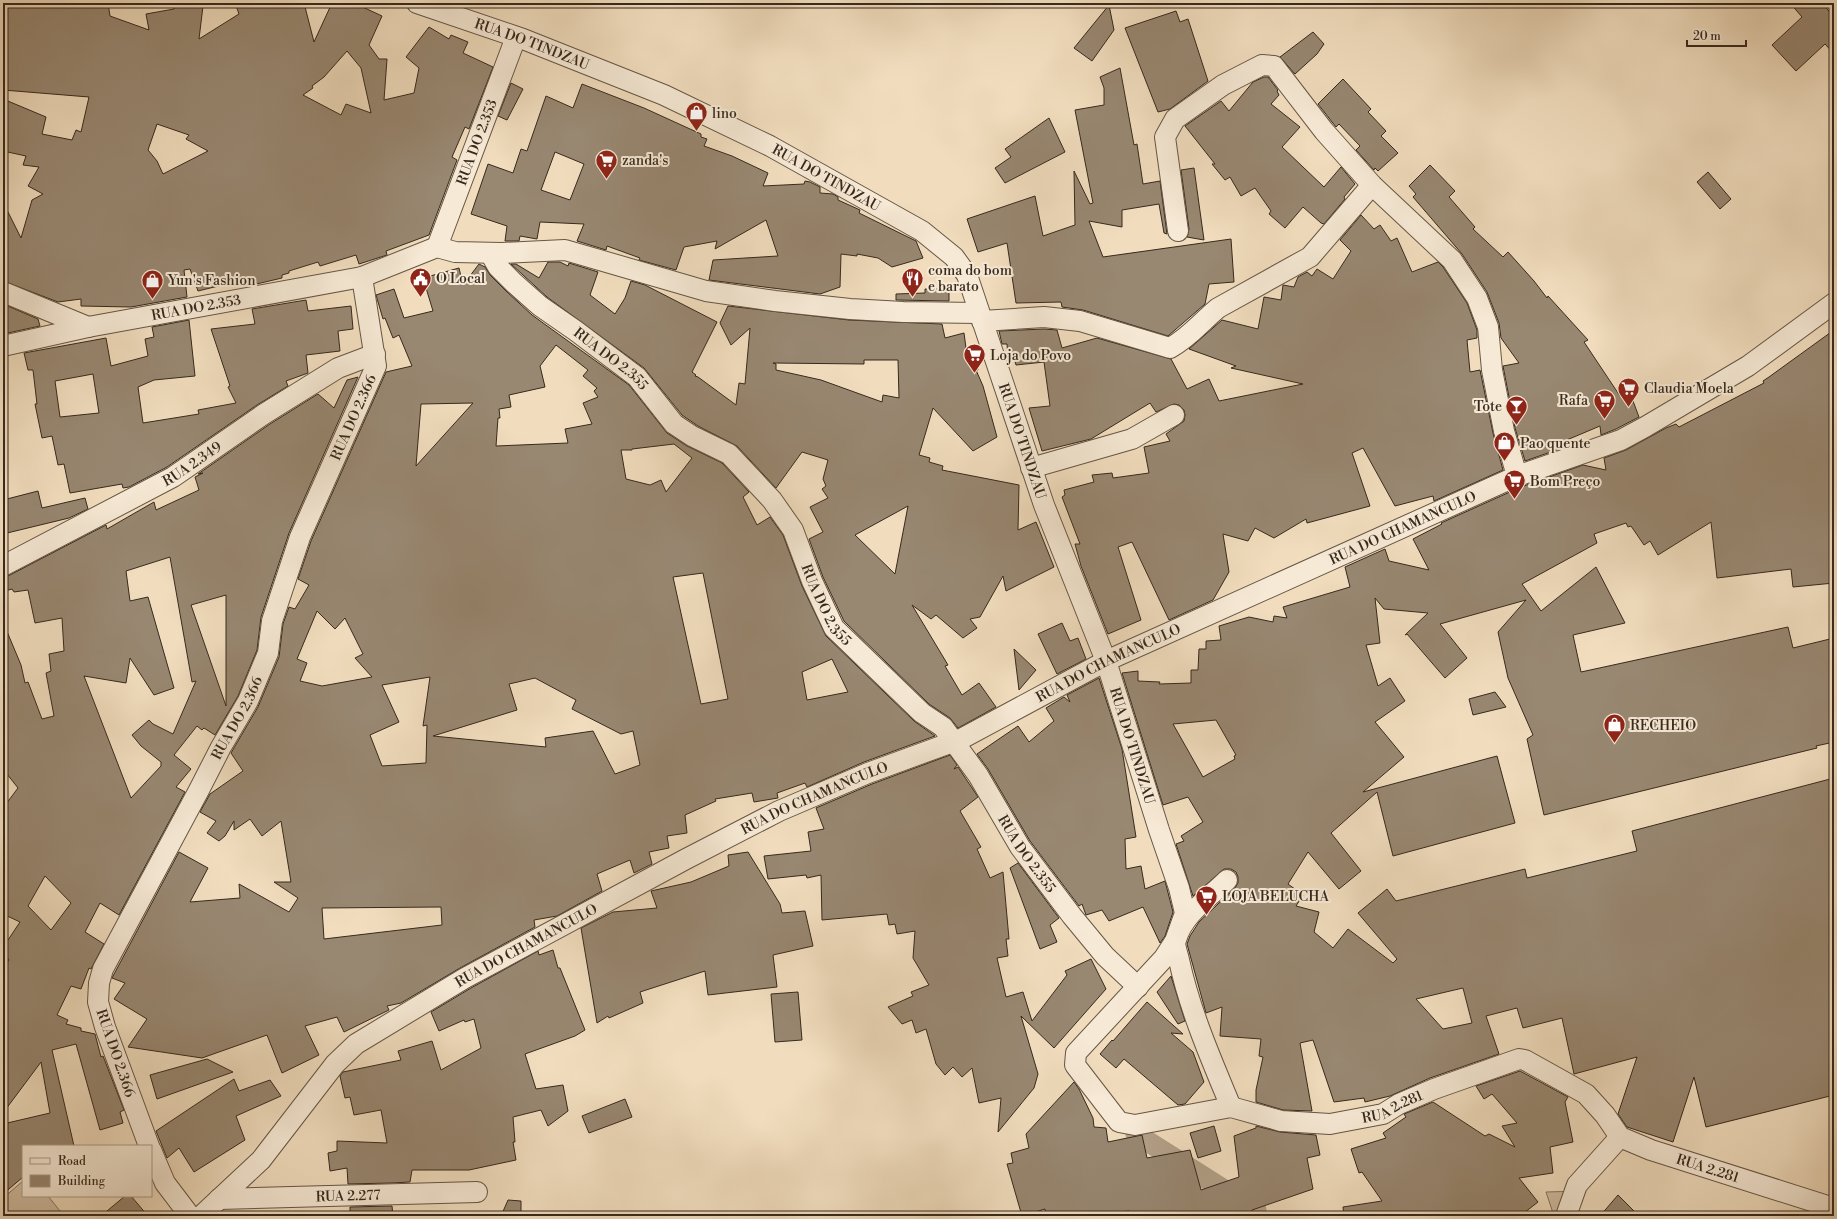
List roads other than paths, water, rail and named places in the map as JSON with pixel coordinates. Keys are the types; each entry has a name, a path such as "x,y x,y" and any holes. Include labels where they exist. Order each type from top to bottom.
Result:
{"street":[{"name":"RUA DO TINDZAU","path":"418,3 516,37 664,95 749,136 922,231 954,257 967,275 974,291 980,317 1044,506 1106,661 1183,904 1185,913 1175,941 1164,958"},
{"name":"RUA DO 2.353","path":"3,346 88,327 362,277 446,250 516,37"},
{"path":"1178,231 1165,137 1175,119 1223,85 1262,65 1268,64 1274,66 1324,131 1372,185 1452,260 1477,298 1488,326 1492,370 1504,431 1517,476 1621,440 1633,434 1748,366 1834,303"},
{"path":"446,250 490,253 565,250 706,291 775,301 903,312 980,317 1044,317 1080,321 1170,348 1192,333 1218,308 1310,257 1372,185"},
{"name":"RUA DO 2.355","path":"490,253 498,267 508,278 540,306 576,330 637,377 674,424 692,436 729,454 772,500 793,530 812,582 834,628 922,713 943,727 978,775 1020,846 1067,910 1105,956 1138,987"},
{"name":"RUA DO 2.366","path":"149,1145 105,1027 98,1002 99,983 103,969 196,797 220,747 248,701 268,653 272,621 290,565 376,366 362,277"},
{"path":"3,292 88,327"},
{"name":"RUA 2.349","path":"3,566 172,477 264,414 338,368 375,354"},
{"path":"1032,468 1132,439 1174,415"},
{"name":"RUA DO CHAMANCULO","path":"201,1216 261,1160 335,1064 356,1044 466,978 679,862 779,811 868,773 954,742 1106,661 1313,569 1497,483 1517,476"},
{"path":"1227,880 1186,919 1175,941 1185,985 1194,1015 1230,1107"},
{"name":"RUA 2.281","path":"1164,958 1076,1053 1075,1065 1119,1122 1124,1124 1135,1125 1230,1107 1282,1121 1330,1124 1383,1114 1399,1104 1434,1089 1519,1059 1525,1060 1586,1094 1605,1115 1620,1137 1651,1150 1834,1208"},
{"path":"1566,1216 1577,1185 1620,1137"},
{"path":"152,1152 165,1183 190,1216"},
{"name":"RUA 2.277","path":"219,1199 477,1192"}],"waterway":[{"path":"1136,1134 1256,1210 1256,1216"}],"place":[{"name":"lino","path":"696,132"},
{"name":"zanda's","path":"606,180"},
{"name":"O Local","path":"421,298"},
{"name":"coma do bom e barato","path":"912,298"},
{"name":"Yun's Fashion","path":"153,300"},
{"name":"Loja do Povo","path":"974,374"},
{"name":"Claudia Moela","path":"1628,408"},
{"name":"Rafa","path":"1604,420"},
{"name":"Tote","path":"1517,426"},
{"name":"Pao quente","path":"1505,462"},
{"name":"Bom Preço","path":"1515,500"},
{"name":"RECHEIO","path":"1614,744"},
{"name":"LOJA BELUCHA","path":"1206,916"}]}
